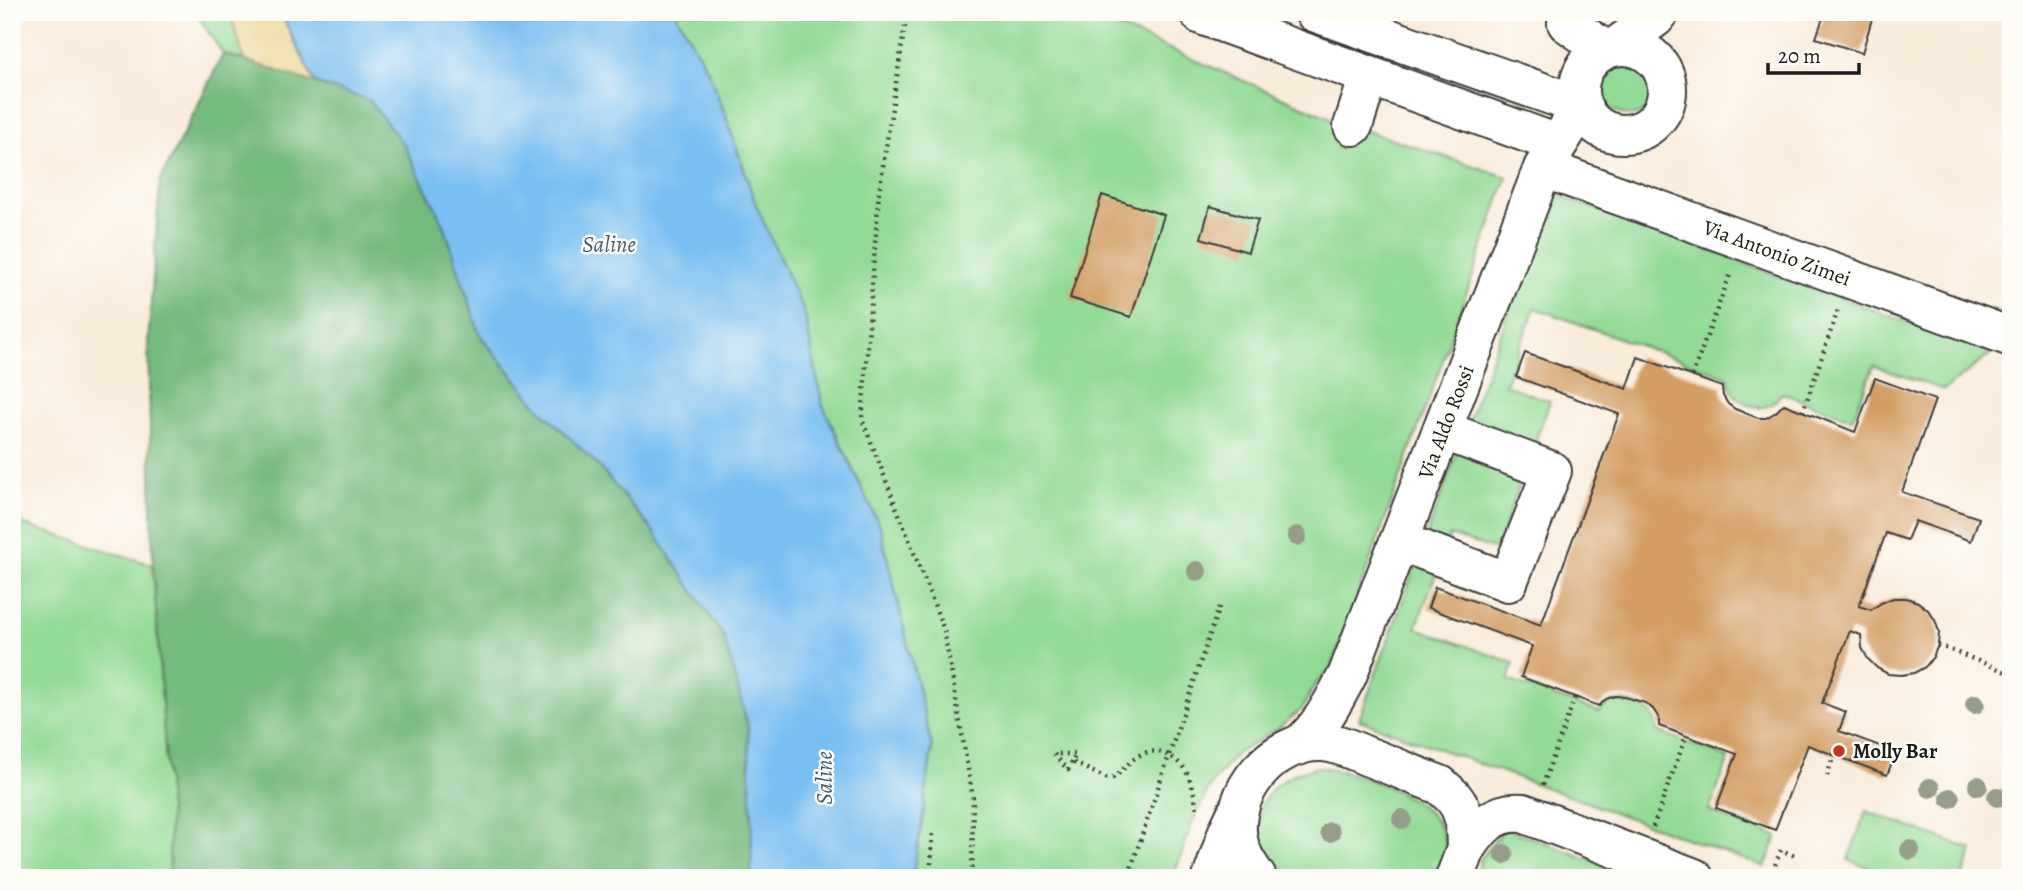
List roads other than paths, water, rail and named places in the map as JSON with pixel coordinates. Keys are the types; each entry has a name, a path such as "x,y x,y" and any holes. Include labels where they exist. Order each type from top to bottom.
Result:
{"street":[{"name":"Via Antonio Zimei","path":"1202,12 1201,15 1369,76 1744,240 2011,337"},
{"path":"1314,12 1582,106"},
{"path":"1632,133 1608,131 1597,126 1588,117 1579,93 1580,79 1593,57 1611,48 1660,12"},
{"path":"1658,64 1672,12"},
{"path":"1551,156 1646,127 1657,117 1664,105 1667,91 1665,76 1658,64 1640,49 1611,48 1567,23"},
{"path":"1353,126 1369,76"},
{"name":"Via Aldo Rossi","path":"1298,746 1320,725 1348,676 1551,156 1582,106"},
{"path":"1399,541 1507,582 1552,471 1443,430"},
{"name":"Via Aldo Rossi","path":"1348,676 1349,728 1356,751"},
{"path":"1221,810 1261,768 1280,754 1318,741 1332,743 1447,790 1463,815 1460,863"},
{"path":"1212,878 1228,831 1221,810"},
{"path":"1221,810 1257,878"},
{"path":"1460,863 1480,828 1490,820 1516,812 1532,815 1694,878"}],"water":[{"name":"Saline","path":"283,12 675,12 708,71 756,205 805,315 822,404 880,527 932,747 912,878 751,878 752,819 748,726 724,637 654,532 597,464 540,409 480,335 444,225 404,145 369,100 315,83 285,22"}],"place":[{"name":"Molly Bar","path":"1839,751"}]}
